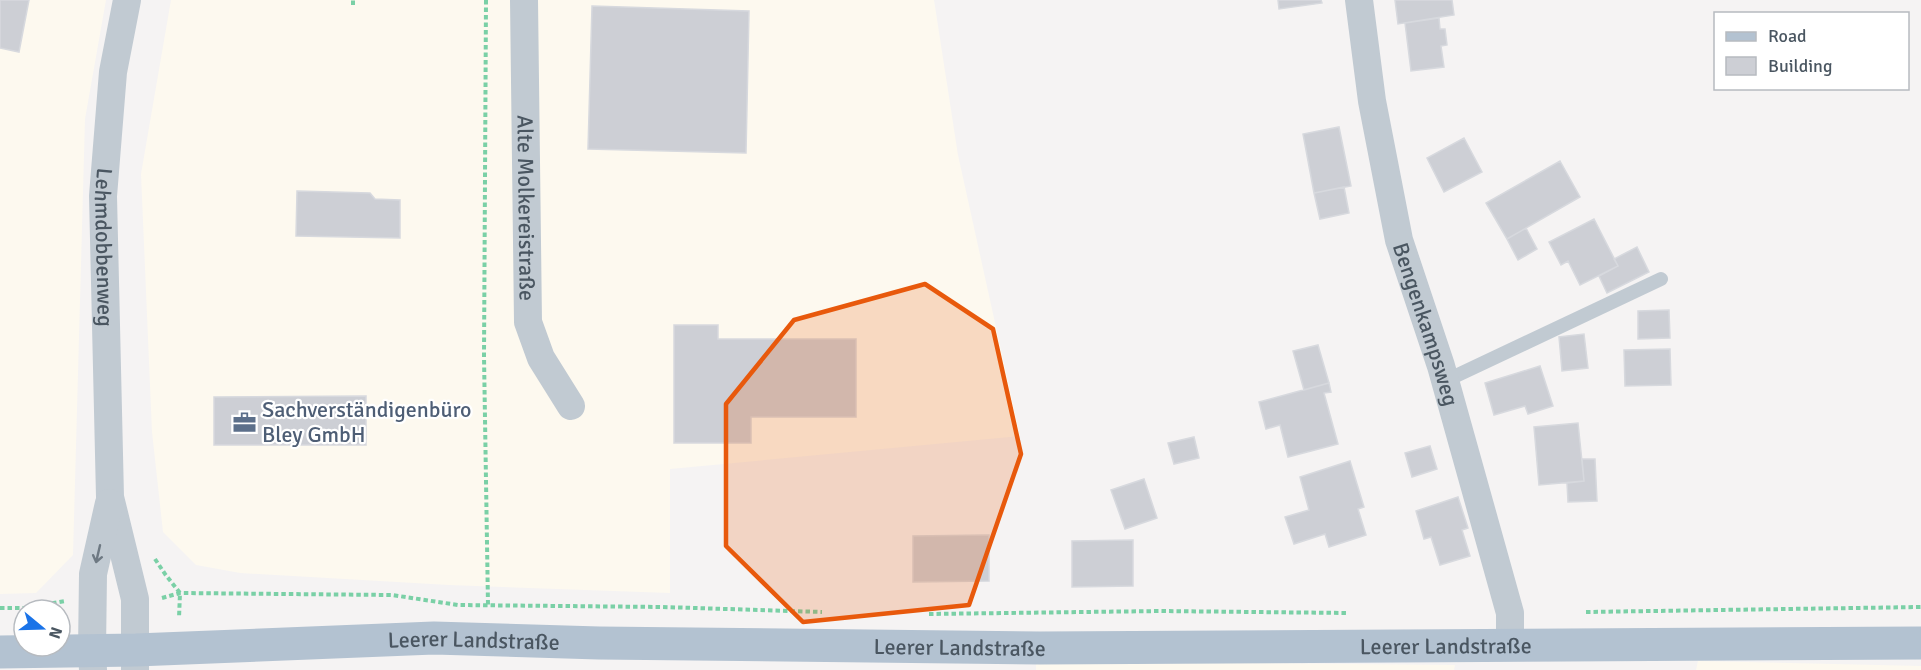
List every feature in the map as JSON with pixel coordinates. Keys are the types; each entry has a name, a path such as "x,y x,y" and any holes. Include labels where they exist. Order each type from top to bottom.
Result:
{"main road":[{"name":"Leerer Landstraße","path":"0,652 92,661 136,660 434,638 599,643 1040,648 1921,643"}],"street":[{"name":"Lehmdobbenweg","path":"127,0 113,72 103,196 110,497 135,599 136,660"},
{"name":"Alte Molkereistraße","path":"524,0 528,322 541,358 571,406"},
{"name":"Bengenkampsweg","path":"1359,0 1372,101 1399,240 1445,381 1510,613 1510,645"},
{"name":"Lehmdobbenweg","path":"92,661 93,574 110,497"}],"lane":[{"path":"1445,381 1661,279"}],"path":[{"path":"486,0 484,356 488,605"},
{"path":"135,599 165,598 180,592 381,595 458,605 663,607 828,613"},
{"path":"0,608 26,608 92,597"},
{"path":"1580,612 1921,607"},
{"path":"922,614 1161,611 1348,613"}],"highlighted area":[{"path":"925,284 993,329 1021,454 969,605 803,622 726,546 726,404 794,320"}],"shaded area":[{"path":"0,0 106,0 85,119 73,555 36,593 0,594"},
{"path":"171,0 934,0 958,155 1020,436 670,469 670,593 449,585 240,573 196,565 163,532 152,432 141,174"},
{"path":"1036,661 1455,665 1454,670 1036,670"},
{"path":"1698,661 1921,666 1921,670 1696,670"}],"building":[{"path":"0,0 29,0 19,52 0,48"},
{"path":"1278,0 1321,0 1322,3 1279,9"},
{"path":"1395,0 1452,0 1454,15 1398,24"},
{"path":"592,6 749,11 746,153 588,149"},
{"path":"1439,18 1440,29 1445,29 1447,45 1441,46 1444,67 1411,71 1405,23"},
{"path":"1339,127 1351,186 1314,193 1303,134"},
{"path":"1464,138 1482,172 1444,192 1427,158"},
{"path":"1560,161 1580,197 1507,239 1486,203"},
{"path":"1344,187 1349,213 1320,219 1314,193"},
{"path":"297,191 370,193 375,199 400,200 400,238 296,236"},
{"path":"1594,219 1618,266 1580,285 1568,261 1561,265 1549,242"},
{"path":"1526,228 1537,249 1518,260 1507,239"},
{"path":"1637,247 1649,272 1607,293 1599,276 1618,266 1614,259"},
{"path":"1669,310 1670,338 1638,339 1638,311"},
{"path":"674,325 718,325 718,339 856,339 856,417 751,417 751,443 674,443"},
{"path":"1584,334 1588,368 1562,371 1559,337"},
{"path":"1318,345 1329,383 1304,390 1293,351"},
{"path":"1670,349 1671,385 1625,386 1624,350"},
{"path":"1540,366 1553,406 1528,414 1525,406 1494,415 1485,383"},
{"path":"1329,383 1331,392 1324,393 1338,444 1288,457 1280,425 1266,429 1259,402"},
{"path":"366,396 366,445 214,445 214,397"},
{"path":"1578,423 1584,481 1539,485 1534,427"},
{"path":"1194,437 1199,458 1174,464 1168,443"},
{"path":"1430,446 1437,469 1412,477 1405,453"},
{"path":"1582,459 1595,459 1597,501 1568,502 1567,483 1584,481"},
{"path":"1350,461 1364,507 1358,509 1366,535 1329,547 1325,534 1294,544 1285,517 1309,510 1300,477"},
{"path":"1144,479 1157,518 1125,529 1111,490"},
{"path":"1458,497 1468,528 1462,530 1470,556 1440,565 1431,537 1424,539 1416,511"},
{"path":"989,535 989,581 913,582 913,536"},
{"path":"1133,540 1133,586 1072,587 1072,541"}],"place":[{"name":"Sachverständigenbüro Bley GmbH","path":"244,422"}]}
